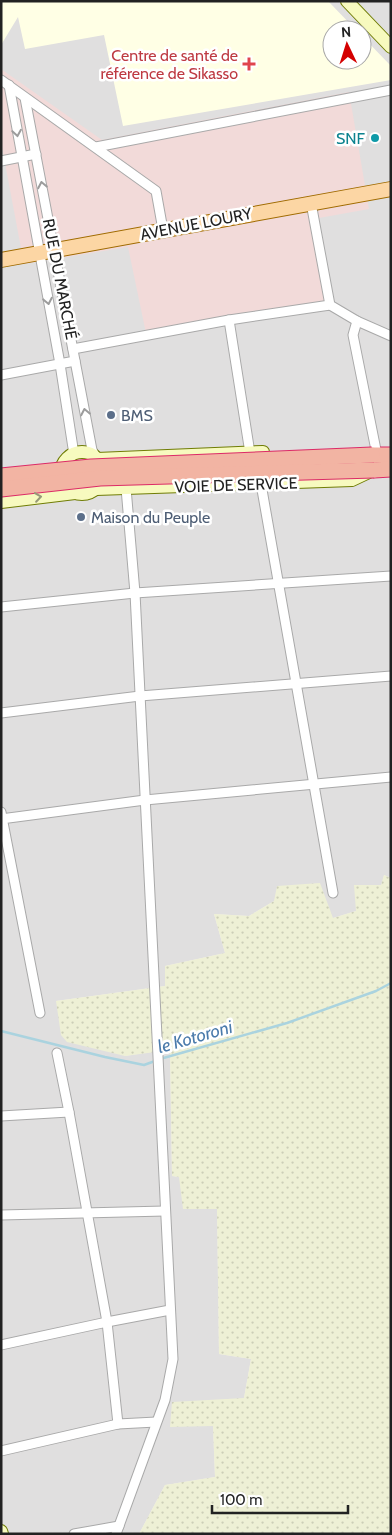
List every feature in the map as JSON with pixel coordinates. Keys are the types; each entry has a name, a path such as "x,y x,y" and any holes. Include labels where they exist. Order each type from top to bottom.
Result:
{"highway":[{"path":"1,489 100,478 378,459"},
{"path":"1,476 91,467 378,459 391,469"}],"main road":[{"path":"347,1 391,47"},
{"name":"AVENUE LOURY","path":"1,260 391,190"},
{"name":"VOIE DE SERVICE","path":"96,488 352,480 378,459 360,450 97,459"},
{"path":"1,469 68,459 86,453 97,459 103,470 103,477 96,488 90,492 83,494 75,492 1,502"},
{"path":"68,459 62,478 64,484 75,492"}],"street":[{"path":"5,83 156,191 163,230"},
{"path":"5,83 21,156 60,364 73,448 68,459"},
{"path":"96,148 391,90"},
{"name":"RUE DU MARCHÉ","path":"25,98 92,450 97,459"},
{"path":"1,160 36,154"},
{"path":"311,203 330,305"},
{"path":"73,349 229,320 330,305 357,321 391,336"},
{"path":"229,320 250,453"},
{"path":"357,321 353,335 378,459"},
{"path":"1,375 75,361"},
{"path":"261,484 333,893"},
{"path":"74,1534 118,1530 164,1400 173,1359 140,696 126,488"},
{"path":"1,607 134,592 391,576"},
{"path":"1,713 140,696 391,676"},
{"path":"40,1013 2,817 144,800 391,777"},
{"path":"57,1053 107,1322 118,1424"},
{"path":"1,1116 69,1112"},
{"path":"1,1214 165,1212"},
{"path":"1,1345 170,1310"},
{"path":"1,1451 118,1424 156,1422"}],"shaded area":[{"path":"1,1 391,1 391,878 384,875 382,885 356,911 333,918 274,901 249,916 214,914 225,953 165,966 165,986 56,1001 125,1056 170,1049 172,1176 179,1177 217,1209 219,1354 251,1359 244,1398 213,1426 215,1477 165,1485 139,1534 1,1534"},
{"name":"Centre de santé de référence de Sikasso","path":"1,1 328,1 346,20 322,20 322,70 372,70 372,46 391,66 391,80 123,126 104,35 25,49 18,17 1,45"},
{"path":"1,69 102,140 349,92 369,209 319,218 330,305 147,338 128,247 24,264 1,142"},
{"path":"384,875 391,878 391,1534 139,1534 165,1485 215,1477 213,1426 170,1427 172,1402 244,1398 251,1359 219,1354 217,1209 183,1209 179,1177 172,1176 170,1050 125,1056 67,1042 61,1035 56,1001 165,986 165,966 225,953 214,914 249,916 274,901 277,886 320,883 333,918 356,911 354,885 381,885"}],"waterway":[{"name":"le Kotoroni","path":"160,1059 287,1023 376,991 391,983"},
{"name":"le Kotoroni","path":"1,1031 144,1065 155,1061"}],"place":[{"name":"Centre de santé de référence de Sikasso","path":"249,64"},
{"name":"SNF","path":"375,138"},
{"name":"BMS","path":"111,415"},
{"name":"Maison du Peuple","path":"81,517"}]}
